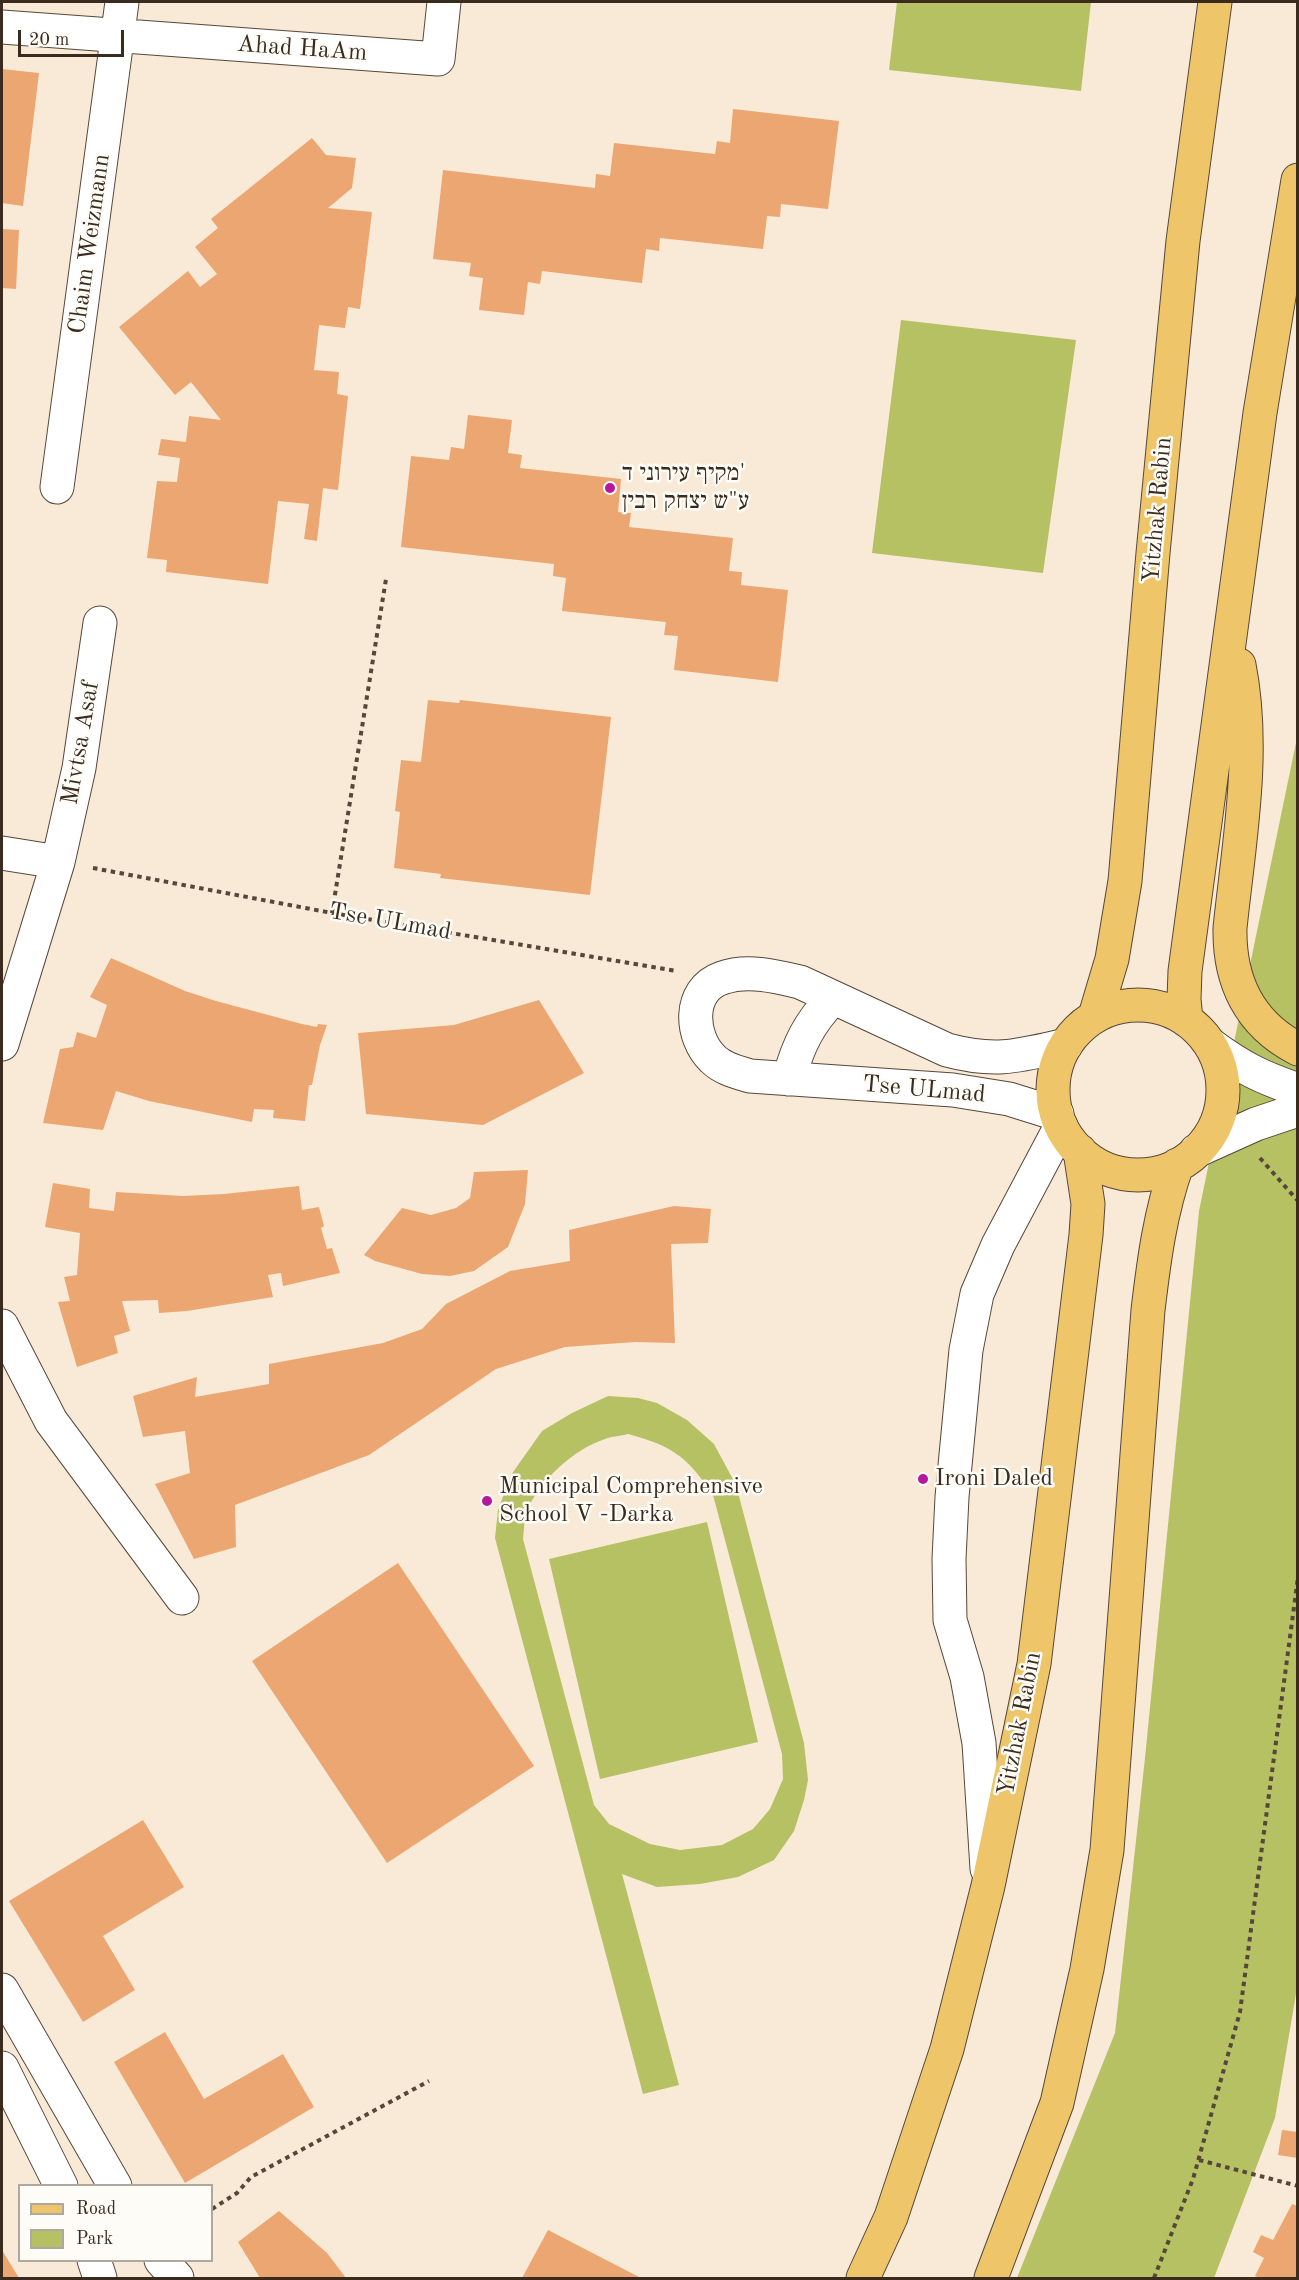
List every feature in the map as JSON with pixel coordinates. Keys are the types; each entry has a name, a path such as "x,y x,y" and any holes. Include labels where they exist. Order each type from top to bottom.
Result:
{"main road":[{"name":"Yitzhak Rabin","path":"1095,1016 1112,959 1125,881 1183,241 1215,2"},
{"path":"1186,1020 1185,971 1260,413 1298,180"},
{"path":"1232,628 1240,669 1246,752 1244,796 1229,948 1233,972 1240,991 1269,1029 1298,1049"},
{"path":"991,2278 1057,2103 1087,1969 1107,1851 1148,1310 1158,1228 1166,1195 1187,1158 1211,1134 1220,1112 1223,1089 1220,1066 1211,1045 1200,1031 1169,1010 1132,1005 1113,1008 1095,1016 1079,1029 1066,1045 1058,1061 1053,1097 1059,1120 1080,1151 1096,1164 1116,1172 1136,1174 1157,1172 1187,1158"},
{"name":"Yitzhak Rabin","path":"863,2278 891,2217 947,2049 988,1886 1034,1664 1086,1235 1088,1204 1080,1151"}],"street":[{"name":"Chaim Weizmann","path":"57,487 122,2"},
{"name":"Ahad HaAm","path":"2,27 438,58 444,2"},
{"name":"Mivtsa Asaf","path":"2,1044 58,862 79,768 100,623"},
{"path":"2,853 58,862"},
{"name":"Tse ULmad","path":"1059,1120 1009,1099 953,1090 750,1076 728,1070 713,1060 702,1046 697,1030 696,1014 698,999 705,987 722,978 747,974 775,976 800,982 947,1050 971,1057 991,1059 1014,1057 1066,1045"},
{"path":"789,1079 803,1038 815,1017 833,998"},
{"path":"1211,1045 1240,1066 1298,1090"},
{"path":"1187,1158 1256,1124 1298,1110"},
{"path":"988,1886 979,1743 968,1677 950,1620 949,1559 954,1474 966,1350 977,1294 998,1245 1059,1120"},
{"path":"2,1326 51,1421 182,1598"},
{"path":"2,1990 114,2184"},
{"path":"2,2068 60,2184"},
{"path":"95,2262 100,2278"},
{"path":"163,2262 177,2278"}],"path":[{"path":"333,913 386,579"},
{"name":"Tse ULmad","path":"58,862 333,913 722,978"},
{"path":"1256,1124 1253,1150 1298,1201"},
{"path":"1154,2278 1193,2179 1240,2012 1298,1577"},
{"path":"1294,1601 1298,1606"},
{"path":"213,2208 237,2193 251,2177 429,2081"},
{"path":"1199,2160 1298,2186"}],"green space":[{"path":"897,2 1091,2 1081,91 889,70"},
{"path":"901,320 1076,340 1043,573 872,553"},
{"path":"1297,738 1298,1982 1275,2118 1214,2278 1017,2278 1115,2033 1145,1758 1199,1211"},
{"path":"608,1396 638,1398 657,1403 687,1420 714,1444 736,1485 804,1743 808,1780 794,1831 774,1860 738,1877 700,1884 657,1887 622,1874 679,2085 643,2094 495,1538 498,1510 511,1475 542,1431 572,1413","holes":["628,1434 656,1443 677,1454 695,1471 713,1495 782,1754 783,1779 770,1809 753,1829 722,1845 680,1850 650,1844 609,1824 594,1805 523,1539 527,1511 540,1488 549,1478 581,1450 611,1437"]},
{"path":"707,1522 758,1742 600,1779 549,1559"}],"building":[{"path":"2,69 39,73 23,206 2,203"},
{"path":"733,109 839,121 828,209 781,204 780,217 767,216 763,249 660,238 659,251 646,249 642,283 542,271 540,284 528,282 524,315 479,310 483,278 469,276 471,263 433,259 443,170 595,188 596,174 610,176 614,143 715,154 717,141 730,143"},
{"path":"312,138 326,155 356,158 352,188 328,208 372,212 360,309 348,307 345,328 319,325 314,370 339,372 337,394 348,396 338,490 323,488 317,541 304,539 309,504 278,501 268,584 166,572 167,560 147,558 157,481 177,482 180,458 158,455 161,439 186,442 189,416 221,420 191,382 175,395 119,327 188,271 200,287 217,274 195,247 218,228 211,219"},
{"path":"2,229 19,230 16,289 2,288"},
{"path":"468,415 512,420 508,453 522,455 520,468 621,479 618,512 631,513 629,527 733,538 729,571 742,572 741,585 788,590 778,682 674,670 678,636 664,635 666,622 562,611 566,578 553,576 554,564 401,547 411,456 449,460 451,447 464,449"},
{"path":"428,700 459,703 460,700 611,717 590,895 440,878 441,874 394,868 400,812 395,811 401,760 421,762"},
{"path":"111,958 185,991 216,1001 302,1024 317,1027 318,1024 327,1025 320,1045 312,1085 309,1085 305,1121 273,1118 274,1110 254,1109 252,1122 149,1101 116,1091 103,1130 43,1123 60,1049 73,1047 77,1032 96,1038 107,1005 90,997"},
{"path":"539,1000 584,1073 483,1125 366,1114 358,1033 454,1025"},
{"path":"528,1170 525,1204 508,1247 474,1271 450,1276 422,1274 375,1261 364,1255 402,1208 431,1215 456,1208 470,1198 474,1172"},
{"path":"53,1183 90,1189 89,1208 114,1211 116,1192 183,1196 299,1186 302,1210 319,1207 324,1226 321,1228 327,1249 332,1248 340,1273 283,1286 281,1273 268,1275 273,1297 187,1311 159,1313 158,1300 122,1301 130,1331 114,1336 118,1353 77,1367 58,1302 70,1301 64,1277 77,1275 80,1233 45,1227"},
{"path":"674,1206 711,1209 708,1243 671,1244 675,1343 635,1342 565,1347 496,1369 369,1455 235,1505 236,1547 194,1559 155,1484 190,1473 185,1431 143,1437 133,1396 197,1377 195,1397 269,1384 269,1364 383,1343 422,1329 446,1304 510,1271 570,1261 569,1230"},
{"path":"398,1563 534,1766 387,1863 252,1661"},
{"path":"143,1820 184,1887 103,1936 135,1990 83,2022 9,1901"},
{"path":"165,2032 204,2099 283,2054 314,2107 185,2183 114,2062"},
{"path":"1282,2130 1298,2132 1298,2158 1278,2155"},
{"path":"1292,2204 1298,2206 1298,2278 1255,2276 1264,2258 1253,2252 1261,2235 1273,2240"},
{"path":"279,2211 327,2253 346,2278 260,2278 238,2242"},
{"path":"548,2230 641,2278 522,2278"},
{"path":"2,2250 19,2278 2,2278"}],"place":[{"name":"מקיף עירוני ד' ע\"ש יצחק רבין","path":"610,488"},
{"name":"Ironi Daled","path":"923,1479"},
{"name":"Municipal Comprehensive School V -Darka","path":"487,1501"}]}
